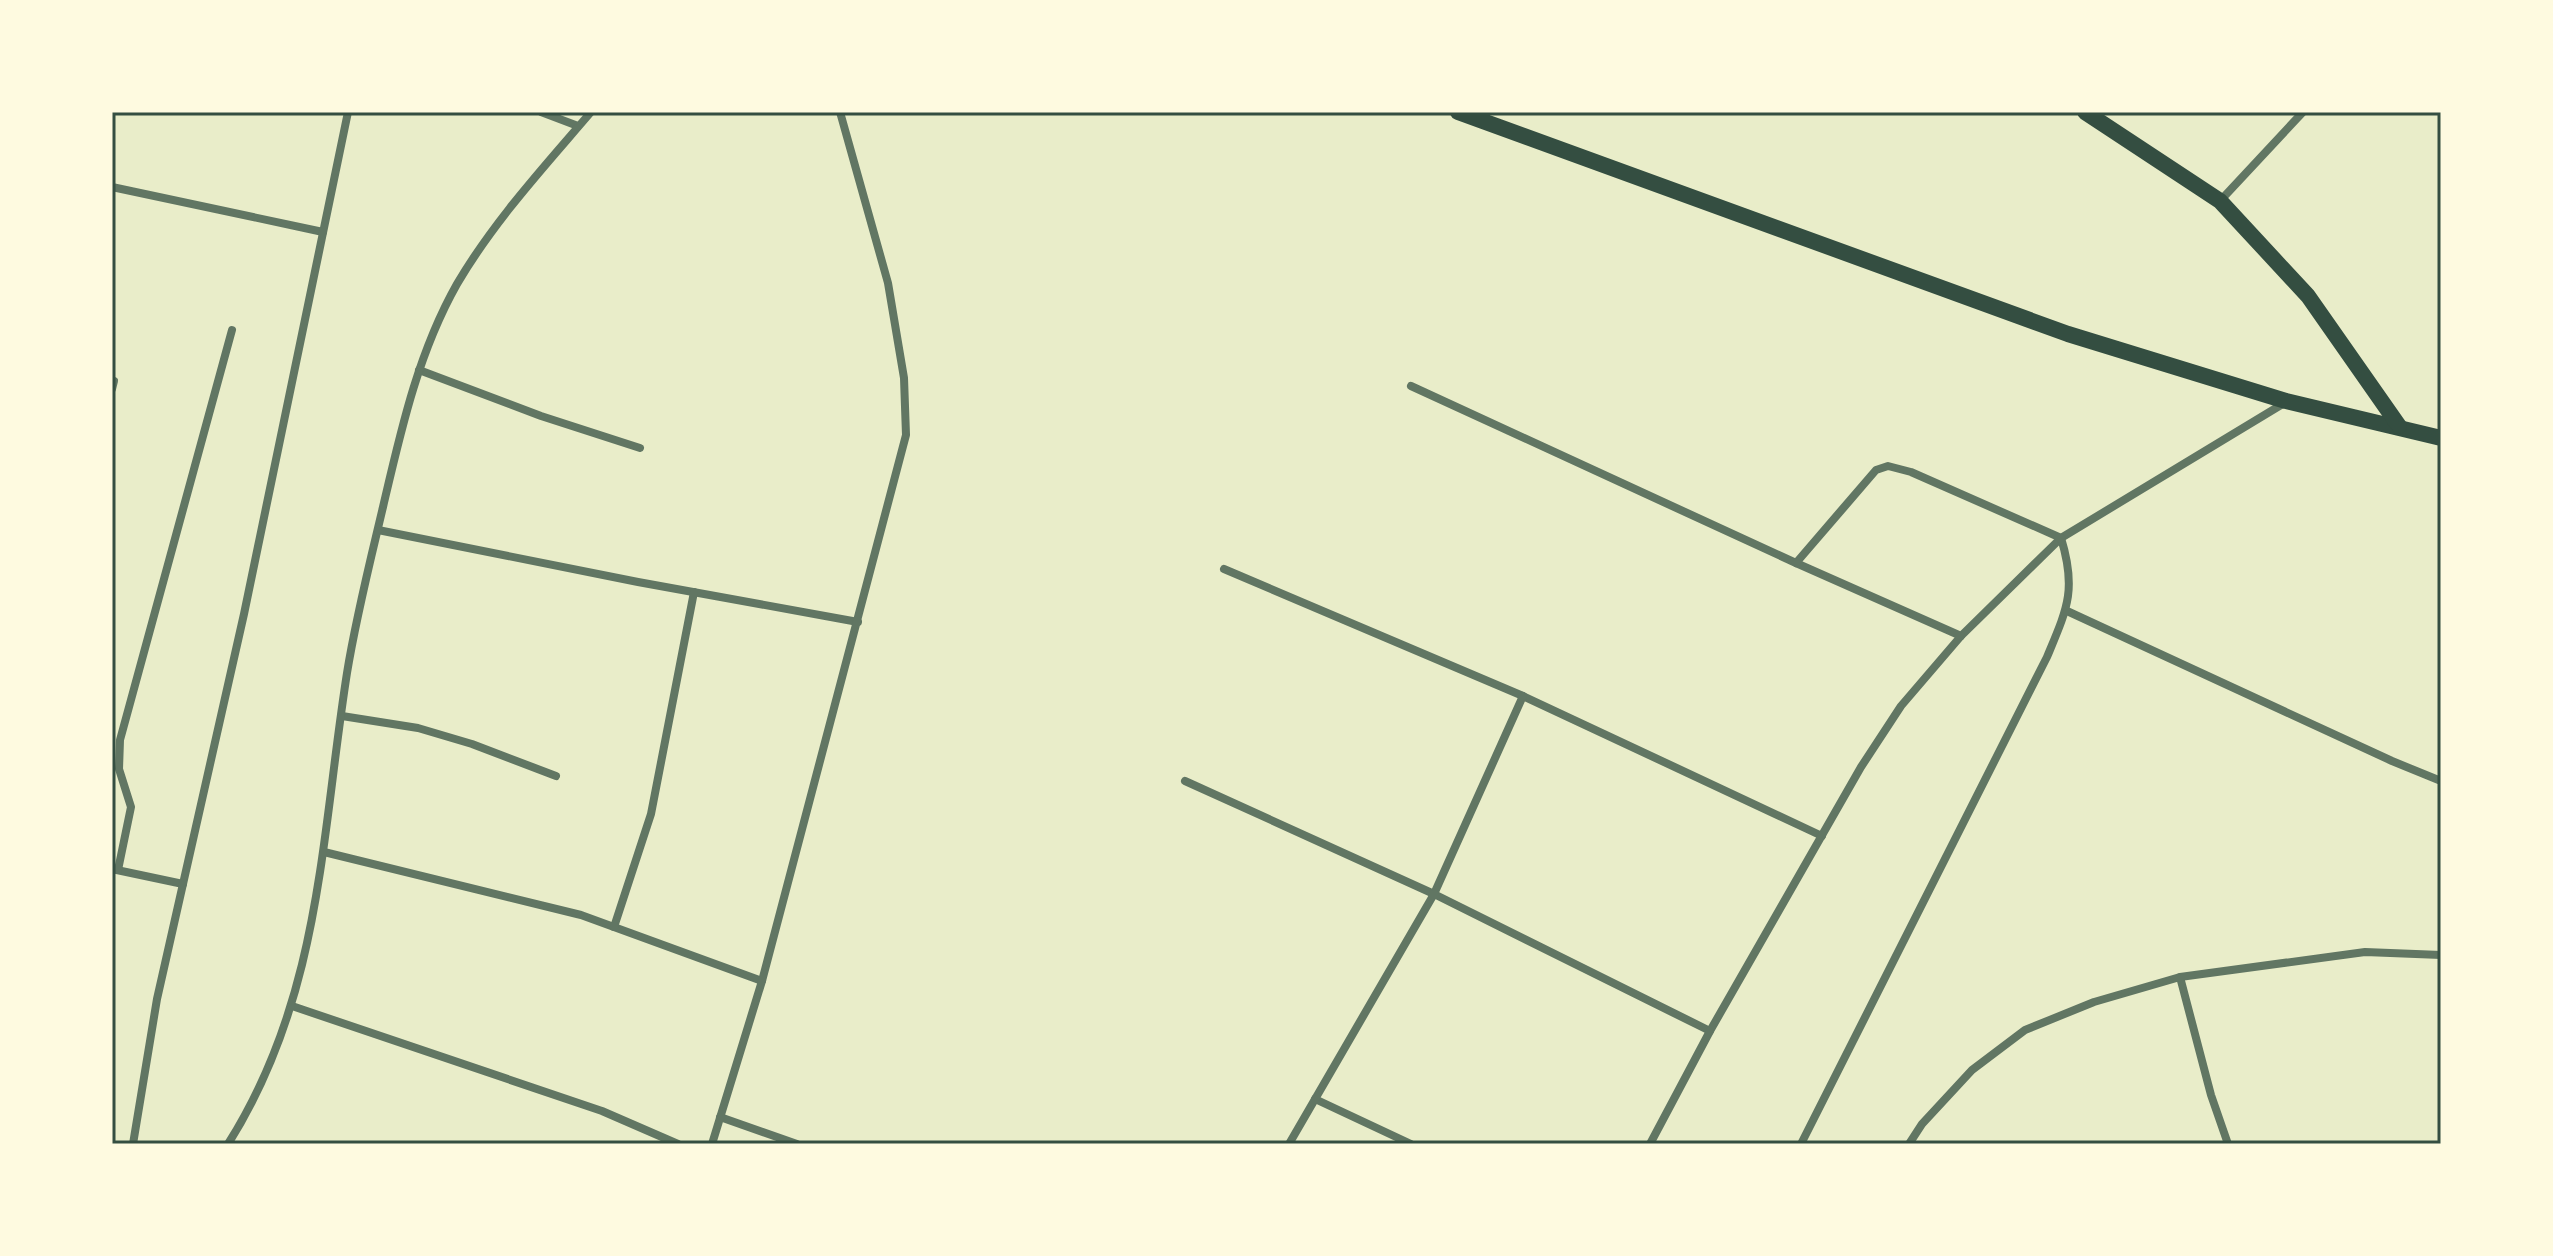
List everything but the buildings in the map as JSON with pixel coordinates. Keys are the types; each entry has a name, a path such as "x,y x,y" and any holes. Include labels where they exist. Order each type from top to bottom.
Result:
{"main road":[{"path":"1458,112 2068,334 2286,401 2441,438"},
{"path":"2085,112 2220,201 2308,296 2399,426"}],"street":[{"path":"133,1144 157,999 244,614 348,112"},
{"path":"541,112 578,126"},
{"path":"231,1143 266,1073 292,1006 313,925 347,672 404,416 427,346 458,284 502,218 591,112"},
{"path":"712,1144 762,981 906,435 904,378 888,283 840,112"},
{"path":"2220,201 2303,112"},
{"path":"112,187 323,232"},
{"path":"183,884 115,869 131,807 119,769 120,740 232,330"},
{"path":"419,370 541,416 640,448"},
{"path":"1411,386 1961,636"},
{"path":"1650,1144 1710,1031 1861,767 1901,706 1961,636 2061,538 2286,401"},
{"path":"1796,563 1876,470 1888,466 1911,472 2061,538 2070,567 2067,611 2047,657 1801,1144"},
{"path":"378,530 858,622"},
{"path":"1224,569 1523,696 1822,836"},
{"path":"614,927 651,814 694,592"},
{"path":"2067,611 2378,755 2441,781"},
{"path":"1289,1144 1434,894 1523,696"},
{"path":"342,716 418,728 472,744 556,776"},
{"path":"1185,781 1434,894 1710,1031"},
{"path":"324,852 581,915 762,981"},
{"path":"1909,1144 1922,1124 1972,1070 2025,1030 2094,1002 2180,977 2365,952 2441,955"},
{"path":"2180,977 2211,1095 2228,1144"},
{"path":"292,1006 602,1111 678,1144"},
{"path":"1315,1099 1411,1144"},
{"path":"720,1117 797,1144"}]}
